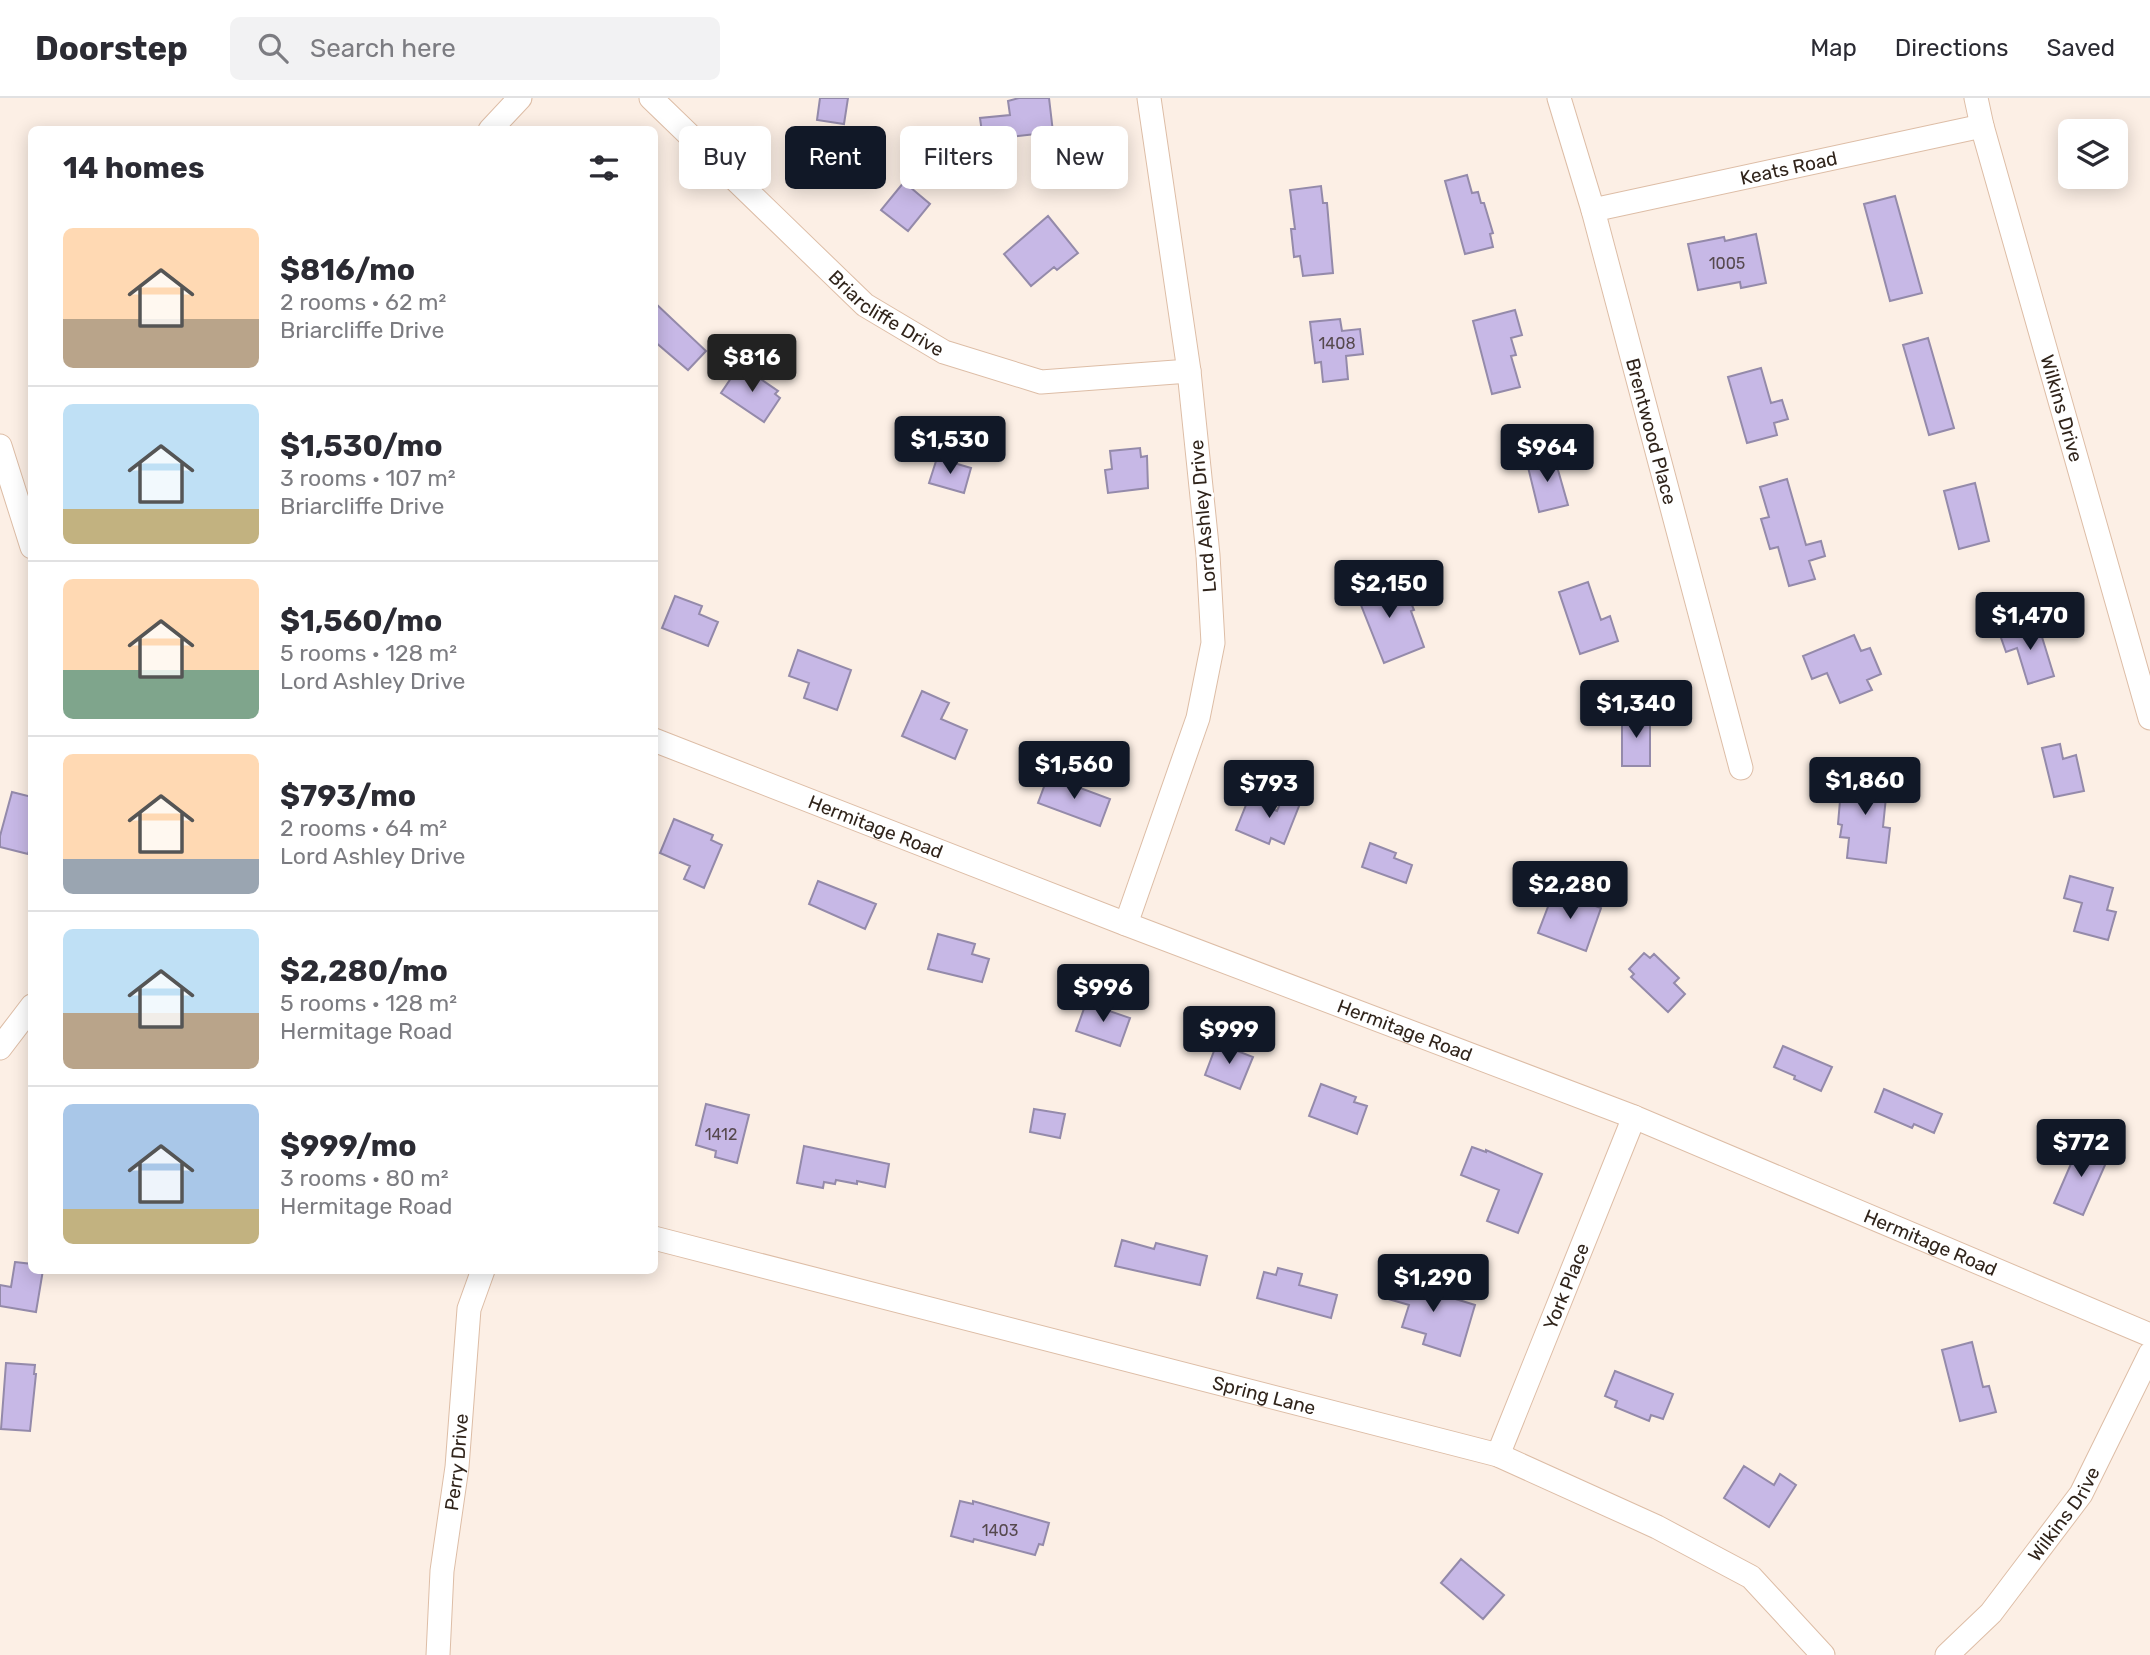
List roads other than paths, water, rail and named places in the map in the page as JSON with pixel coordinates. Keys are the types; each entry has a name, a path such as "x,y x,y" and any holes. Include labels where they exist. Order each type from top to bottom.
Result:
{"street":[{"path":"494,126 520,98"},
{"name":"Briarcliffe Drive","path":"651,98 865,305 944,352 1041,382 1189,371"},
{"name":"Lord Ashley Drive","path":"1126,924 1198,718 1213,643 1208,555 1189,371 1149,98"},
{"name":"Brentwood Place","path":"1559,98 1593,210 1741,768"},
{"name":"Wilkins Drive","path":"1976,98 2150,718"},
{"name":"Keats Road","path":"1593,210 1982,126"},
{"path":"0,446 28,535"},
{"name":"Hermitage Road","path":"658,742 1126,924 1634,1117 2150,1335"},
{"path":"0,1048 28,1011"},
{"name":"York Place","path":"1498,1455 1634,1117"},
{"name":"Spring Lane","path":"658,1239 1498,1455 1657,1527 1751,1577 1823,1655"},
{"name":"Perry Drive","path":"438,1655 442,1571 457,1468 469,1309 482,1274"},
{"name":"Wilkins Drive","path":"1947,1655 1991,1613 2081,1494 2150,1354"}]}
